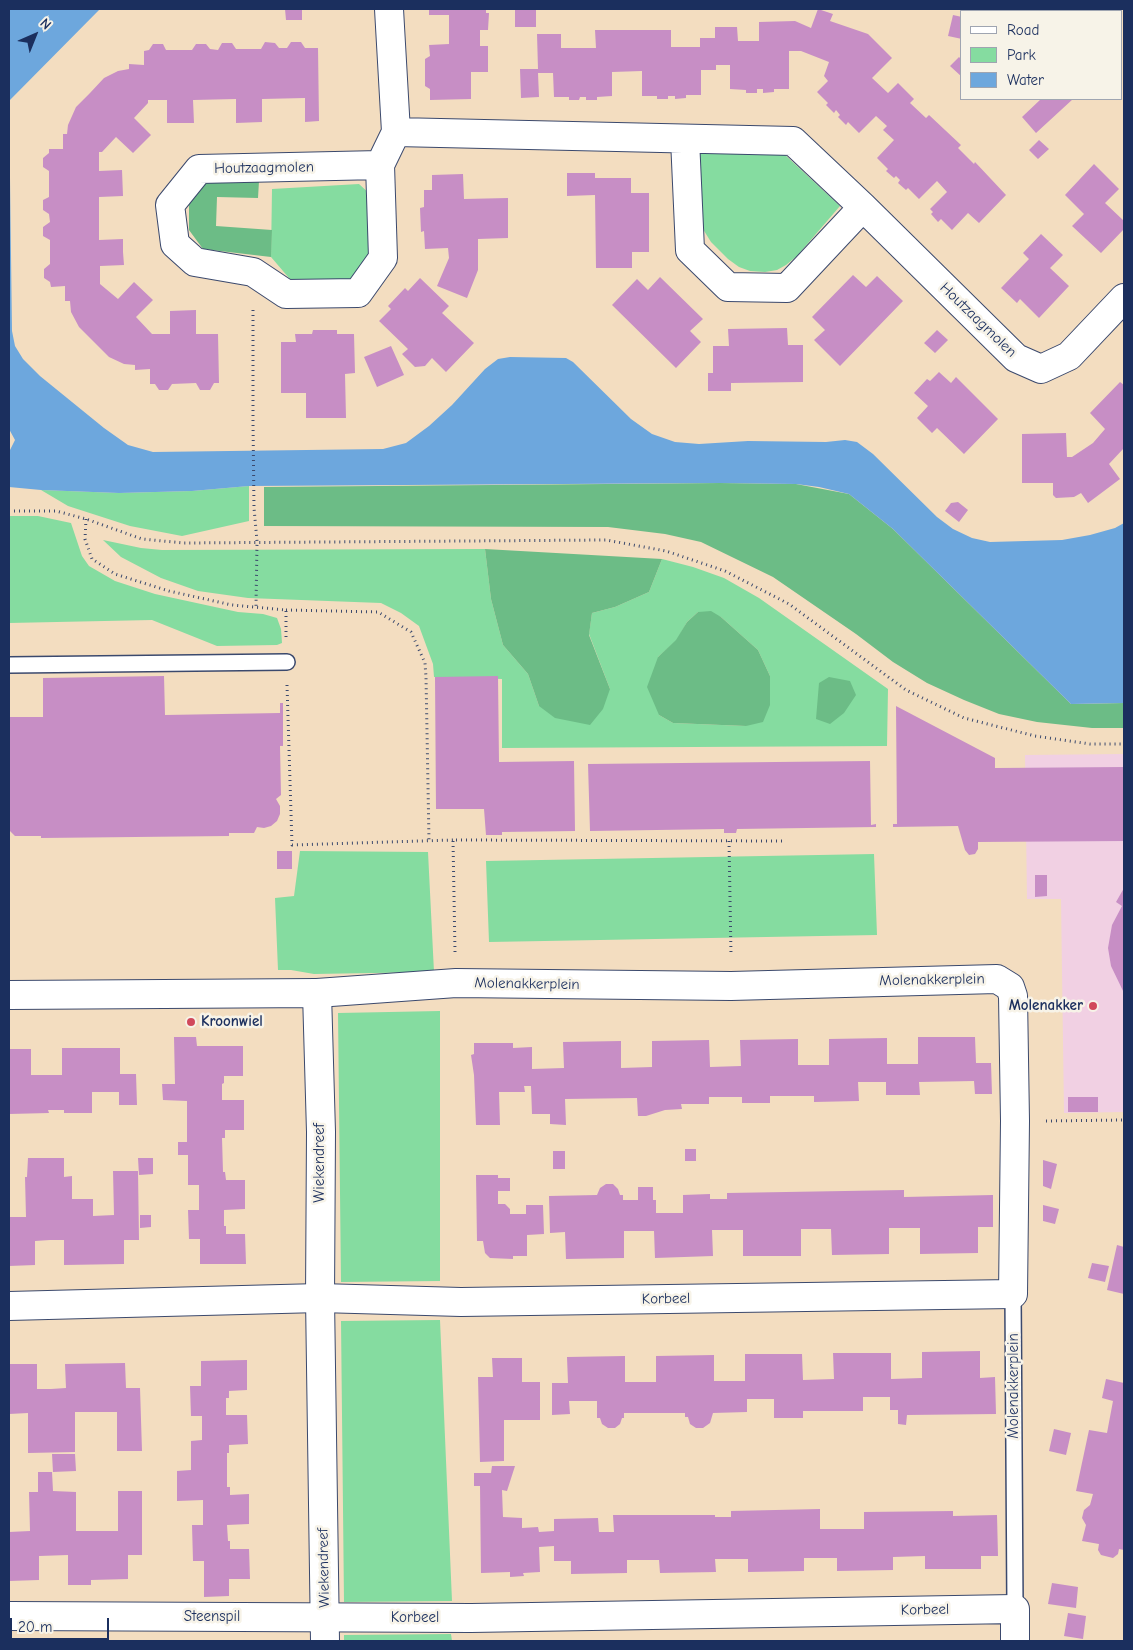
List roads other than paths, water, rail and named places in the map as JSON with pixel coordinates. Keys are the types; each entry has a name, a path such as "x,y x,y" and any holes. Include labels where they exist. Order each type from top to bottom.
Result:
{"street":[{"name":"Houtzaagmolen","path":"380,165 199,169 170,205 175,244 195,262 253,272 286,294 358,293 383,258 380,165 396,132 389,9"},
{"name":"Houtzaagmolen","path":"396,132 793,141 863,207 1016,358 1041,368 1069,356 1124,298"},
{"path":"685,140 690,250 728,287 787,288 863,207"},
{"name":"Molenakkerplein","path":"317,993 456,983 731,986 997,979 1010,986 1013,996 1015,1121 1013,1294"},
{"path":"9,995 317,993"},
{"name":"Wiekendreef","path":"317,993 321,1132 320,1298 325,1629"},
{"name":"Korbeel","path":"320,1298 461,1302 1013,1294"},
{"path":"9,1306 320,1298"},
{"name":"Molenakkerplein","path":"1015,1609 1015,1641"},
{"name":"Korbeel","path":"325,1629 471,1618 1015,1609"},
{"name":"Steenspil","path":"9,1616 325,1629"}],"lane":[{"path":"9,665 286,662"},
{"name":"Molenakkerplein","path":"1013,1294 1015,1609"}],"water":[{"path":"9,9 100,9 9,101"},
{"path":"9,101 12,331 15,346 23,359 40,376 128,445 153,452 383,449 406,443 429,426 452,405 485,369 498,359 510,357 566,358 573,362 631,419 652,434 675,442 699,444 748,441 826,442 845,440 857,442 873,454 937,517 953,529 972,538 990,542 1062,540 1090,535 1115,528 1124,523 1124,703 1071,704 893,529 849,494 819,487 796,484 720,483 249,486 192,491 119,493 9,487 9,452 15,440 9,429"}],"place":[{"name":"Molenakker","path":"1093,1006"},
{"name":"Kroonwiel","path":"191,1022"}]}
